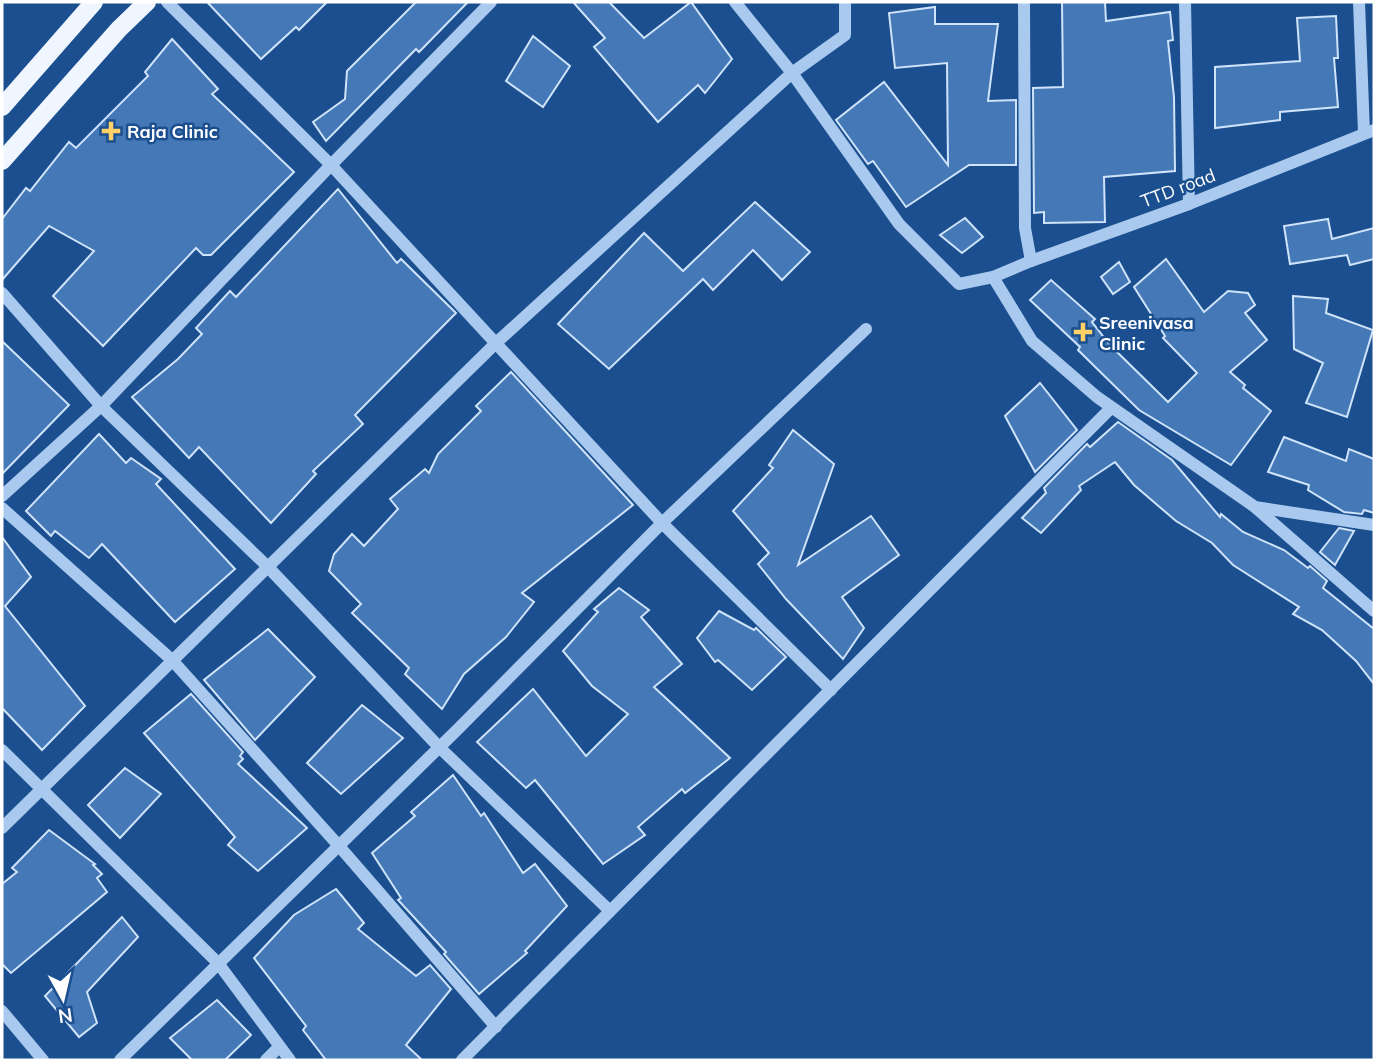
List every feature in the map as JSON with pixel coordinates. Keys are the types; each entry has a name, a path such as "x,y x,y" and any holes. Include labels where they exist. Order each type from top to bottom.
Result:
{"main road":[{"path":"2,107 93,2"},
{"path":"2,161 119,29 147,2"}],"street":[{"path":"167,2 331,165 662,523 831,690"},
{"path":"2,496 101,406 491,2"},
{"path":"735,2 792,73"},
{"path":"2,828 496,343 792,73 845,35 845,2"},
{"path":"1024,2 1025,228 1031,261"},
{"path":"1185,2 1189,204"},
{"path":"1359,2 1369,131"},
{"name":"TTD road","path":"792,73 899,224 959,284 993,277 1189,204 1369,131"},
{"path":"993,277 1032,341 1111,408 1255,507 1374,611"},
{"path":"2,293 101,406 267,566 439,747 610,910"},
{"path":"120,1060 439,747 662,523 866,329"},
{"path":"462,1060 1111,408"},
{"path":"1255,507 1374,525"},
{"path":"2,508 172,660 496,1027"},
{"path":"2,750 219,963 290,1060"},
{"path":"2,1011 43,1060"},
{"path":"266,1060 279,1047"}],"building":[{"path":"207,2 327,2 299,30 296,27 261,59"},
{"path":"416,2 468,2 419,52 416,49 326,141 313,122 345,99 347,71"},
{"path":"573,2 609,2 644,38 691,2 732,59 705,93 698,85 658,122 594,47 605,38"},
{"path":"1062,2 1105,2 1106,21 1170,12 1173,40 1168,41 1174,97 1175,171 1104,177 1105,222 1044,223 1044,212 1034,213 1033,88 1063,87"},
{"path":"935,7 935,24 998,24 988,101 1016,100 1016,165 969,165 906,207 873,161 868,164 836,120 884,82 948,165 947,63 895,68 889,13"},
{"path":"1336,16 1338,58 1334,58 1338,107 1280,112 1280,120 1215,128 1215,67 1300,61 1297,18"},
{"path":"533,36 570,66 543,107 506,81"},
{"path":"172,39 218,89 212,94 294,172 211,255 203,255 196,248 103,346 53,296 94,251 49,226 2,280 2,219 26,188 30,191 69,142 76,148 148,76 145,72"},
{"path":"338,189 397,263 401,259 456,313 355,415 363,424 313,471 316,474 271,523 199,447 189,458 132,397 178,359 202,334 196,328 230,291 236,297"},
{"path":"755,202 810,252 782,280 753,250 713,290 703,279 609,369 558,324 644,233 683,271"},
{"path":"965,218 983,237 962,253 940,235"},
{"path":"1328,219 1332,239 1374,228 1374,259 1350,265 1347,255 1290,264 1284,226"},
{"path":"1166,259 1204,312 1228,291 1248,293 1255,305 1245,313 1267,340 1230,372 1245,385 1243,388 1271,411 1231,465 1139,410 1078,350 1080,347 1030,300 1051,280 1095,319 1092,322 1110,345 1168,402 1197,373 1163,338 1165,336 1134,287"},
{"path":"1119,262 1130,282 1113,294 1101,277"},
{"path":"1293,296 1328,299 1326,313 1373,330 1347,417 1306,403 1323,363 1294,349"},
{"path":"2,341 69,405 2,474"},
{"path":"511,372 633,505 522,593 534,602 506,637 464,674 442,709 405,674 409,668 352,613 361,604 329,571 334,554 352,534 364,546 398,509 390,499 425,469 429,473 438,454 481,411 476,406"},
{"path":"1040,383 1077,430 1035,472 1005,416"},
{"path":"1118,422 1172,460 1220,517 1221,514 1243,532 1284,550 1308,568 1310,566 1327,581 1323,588 1374,629 1374,684 1356,661 1322,630 1293,614 1299,607 1233,565 1212,543 1176,521 1134,485 1115,462 1079,486 1081,490 1041,533 1022,518 1046,493 1044,488 1087,444 1090,447"},
{"path":"793,430 834,464 798,565 871,516 899,555 842,597 864,628 843,659 786,599 758,564 769,553 733,511 773,468 769,465"},
{"path":"99,434 126,463 131,458 161,479 156,484 235,569 175,622 102,544 89,558 55,531 51,536 26,511"},
{"path":"1284,437 1346,461 1349,449 1374,459 1374,513 1364,510 1362,514 1344,512 1308,490 1309,485 1268,472"},
{"path":"1339,528 1354,531 1335,565 1320,552"},
{"path":"2,537 31,577 5,606 85,706 42,750 2,708"},
{"path":"619,588 649,610 641,617 682,664 654,687 730,758 685,793 682,789 638,827 645,835 603,864 535,780 526,788 477,742 533,689 586,756 628,714 592,686 563,651 598,612 594,609"},
{"path":"719,611 754,630 756,628 786,657 752,690 718,660 715,662 697,638"},
{"path":"268,629 315,677 255,740 204,680"},
{"path":"191,694 243,752 240,756 243,759 238,764 307,828 258,871 228,845 235,837 144,733"},
{"path":"362,705 403,738 341,794 307,763"},
{"path":"125,768 161,794 120,838 88,805"},
{"path":"453,775 481,816 484,813 523,873 535,864 567,906 525,951 527,953 479,994 444,954 446,952 398,900 401,898 372,853 415,816 411,812"},
{"path":"49,830 95,864 93,865 102,874 97,878 107,892 11,973 2,964 2,884 17,872 12,868"},
{"path":"336,889 364,923 358,929 416,976 430,965 451,989 406,1045 422,1060 326,1060 303,1030 306,1026 254,958 294,915"},
{"path":"122,917 138,937 87,992 97,1023 79,1037 45,996"},
{"path":"217,1000 251,1035 225,1060 192,1060 170,1038"}],"place":[{"name":"Raja Clinic","path":"111,131"},
{"name":"Sreenivasa Clinic","path":"1083,332"}]}
